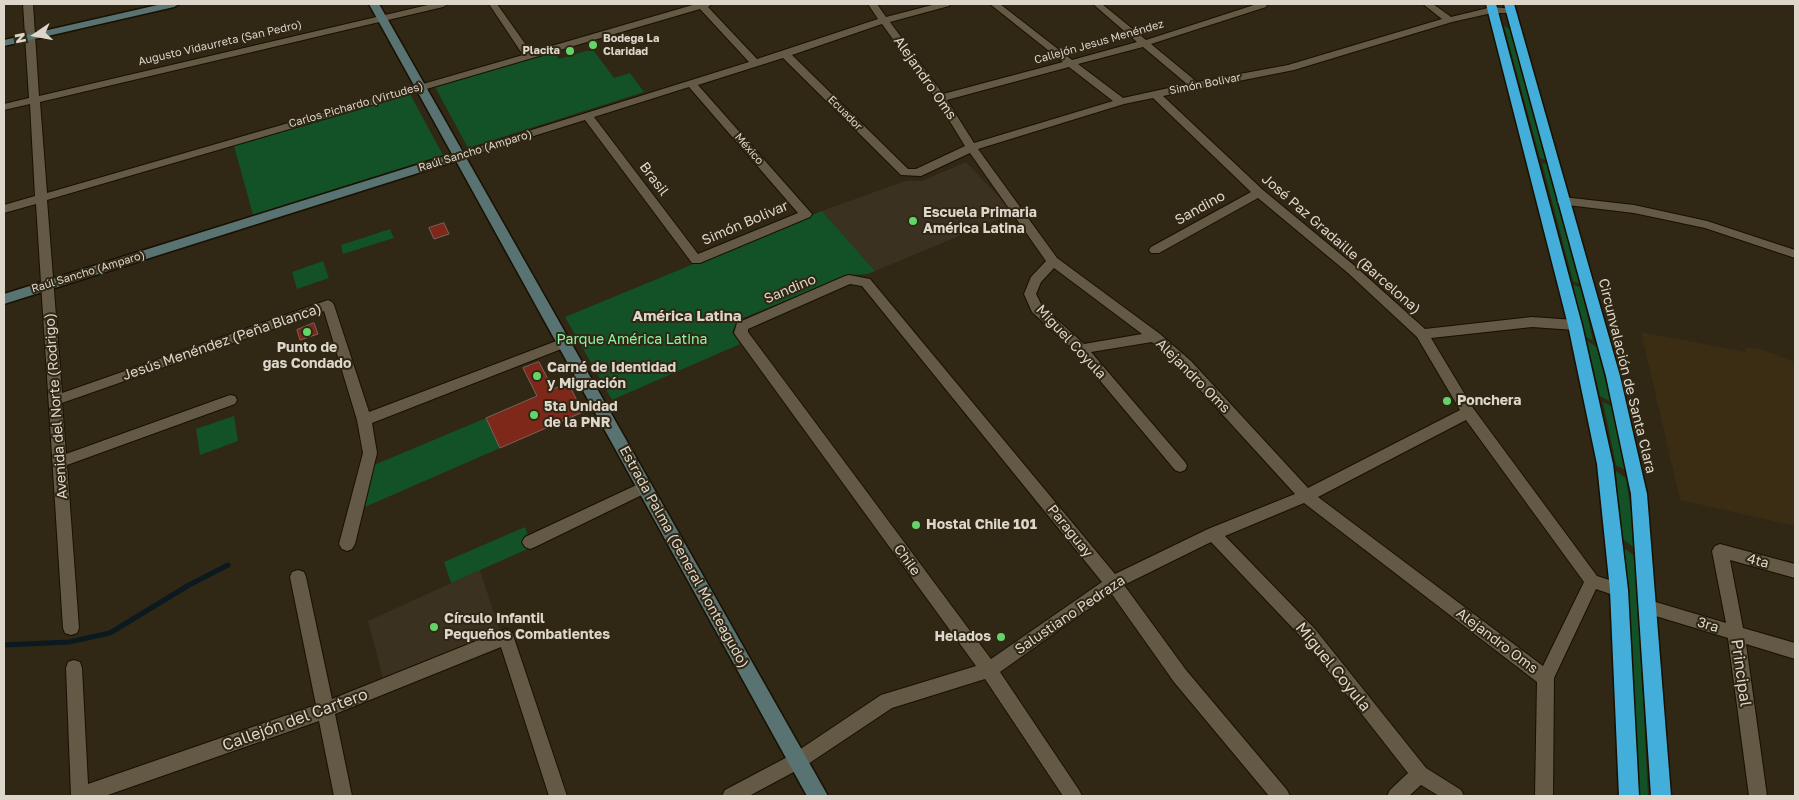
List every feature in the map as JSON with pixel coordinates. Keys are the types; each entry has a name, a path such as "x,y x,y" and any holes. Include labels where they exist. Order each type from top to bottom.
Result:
{"highway":[{"path":"1492,7 1575,325 1605,464 1619,590 1629,796"},
{"name":"Circunvalación de Santa Clara","path":"1510,7 1613,376 1639,494 1649,607 1661,796"}],"street":[{"name":"Avenida del Norte (Rodrigo)","path":"28,4 71,628"},
{"path":"4,43 174,4"},
{"name":"Estrada Palma (General Monteagudo)","path":"374,4 818,796"},
{"name":"Augusto Vidaurreta (San Pedro)","path":"4,107 443,4"},
{"path":"493,4 528,55"},
{"path":"703,4 755,63"},
{"name":"Carlos Pichardo (Virtudes)","path":"4,209 703,4"},
{"name":"Alejandro Oms","path":"872,4 941,98 971,147 1053,261 1155,337 1186,365 1306,496 1546,678"},
{"name":"Raúl Sancho (Amparo)","path":"4,298 692,84 883,20 946,4"},
{"path":"994,4 1121,102"},
{"path":"1098,4 1195,85"},
{"path":"1427,4 1449,20"},
{"name":"Callejón Jesus Menéndez","path":"941,98 1145,43 1263,5"},
{"name":"Simón Bolivar","path":"905,172 917,173 964,153 971,147 1121,102 1195,85 1290,68 1492,7 1510,7"},
{"name":"Ecuador","path":"785,54 905,172"},
{"name":"México","path":"692,84 806,214"},
{"name":"José Paz Gradaille (Barcelona)","path":"1155,94 1259,193 1352,270 1422,334 1468,412 1592,581"},
{"name":"Brasil","path":"588,116 696,260"},
{"name":"Sandino","path":"1155,250 1259,193"},
{"path":"1563,201 1634,209 1707,224 1795,254"},
{"name":"Simón Bolivar","path":"696,260 806,214"},
{"name":"Miguel Coyula","path":"1053,261 1035,280 1030,294 1037,309 1081,349 1180,466"},
{"name":"Sandino","path":"742,326 850,280"},
{"name":"Paraguay","path":"850,280 866,282 1113,583 1180,676 1280,796"},
{"name":"Jesús Menéndez (Peña Blanca)","path":"56,400 328,306 364,420"},
{"path":"1422,334 1532,322 1575,325"},
{"name":"Chile","path":"742,326 741,333 989,670 1073,796"},
{"path":"1081,349 1155,337"},
{"path":"347,544 370,453 364,420 564,343"},
{"path":"60,462 230,400"},
{"name":"Salustiano Pedraza","path":"731,796 799,760 887,701 989,670 1113,583 1213,534 1306,496 1468,412"},
{"path":"530,542 645,487"},
{"name":"Miguel Coyula","path":"1213,534 1308,634 1420,774 1455,796"},
{"name":"4ta","path":"1720,550 1795,571"},
{"name":"Principal","path":"1720,550 1736,634 1758,796"},
{"path":"298,577 343,796"},
{"path":"1544,796 1546,678 1592,581 1619,590"},
{"name":"3ra","path":"1649,607 1795,651"},
{"name":"Callejón del Cartero","path":"80,796 325,710 506,637 558,796"},
{"path":"74,668 80,796"},
{"path":"1396,796 1420,774"}],"shaded area":[{"name":"Escuela Primaria América Latina","path":"966,162 1014,213 875,271 822,211 905,181 922,181"},
{"path":"1641,332 1746,352 1745,347 1760,349 1795,362 1795,526 1680,500"},
{"name":"Círculo Infantil Pequeños Combatientes","path":"480,570 500,632 383,678 368,621"}],"green space":[{"path":"1504,26 1512,30 1545,152 1545,160 1540,158"},
{"path":"586,51 594,51 614,78 630,73 644,92 468,148 435,87 554,52 559,59"},
{"path":"410,94 443,155 253,215 234,146"},
{"path":"1542,163 1547,164 1568,234 1580,284 1573,281"},
{"name":"Parque América Latina","path":"822,211 875,271 872,273 849,275 738,320 732,332 740,344 612,400 565,317"},
{"path":"390,229 394,238 343,254 341,245"},
{"path":"323,261 329,278 297,289 292,272"},
{"path":"1573,285 1581,287 1593,341 1585,336"},
{"path":"1587,341 1597,347 1611,402 1600,396"},
{"path":"1603,402 1613,407 1625,470 1616,465"},
{"path":"234,416 238,441 200,455 196,429"},
{"path":"486,418 500,448 365,507 374,465"},
{"path":"1616,471 1626,478 1636,549 1621,538"},
{"path":"525,527 532,547 451,583 444,562"},
{"path":"1624,548 1636,557 1648,796 1636,796"}],"building":[{"path":"444,223 449,234 434,239 429,228"},
{"name":"Punto de gas Condado","path":"314,323 318,334 300,340 297,330"},
{"name":"5ta Unidad de la PNR","path":"539,362 553,389 568,383 583,412 500,448 486,418 537,396 523,368"}],"waterway":[{"path":"4,645 69,642 110,633 189,585 228,565"}],"place":[{"name":"Bodega La Claridad","path":"593,45"},
{"name":"Placita","path":"570,51"},
{"name":"Escuela Primaria América Latina","path":"913,221"},
{"name":"Punto de gas Condado","path":"307,332"},
{"name":"Carné de Identidad y Migración","path":"537,376"},
{"name":"Ponchera","path":"1447,401"},
{"name":"5ta Unidad de la PNR","path":"534,415"},
{"name":"Hostal Chile 101","path":"916,525"},
{"name":"Círculo Infantil Pequeños Combatientes","path":"434,627"},
{"name":"Helados","path":"1001,637"}],"district":[{"name":"América Latina","path":"687,316"}]}
